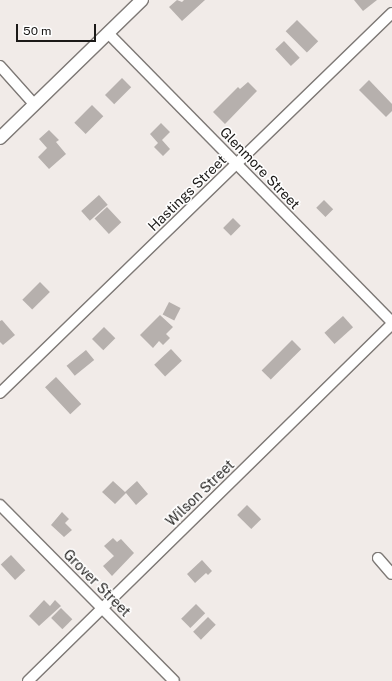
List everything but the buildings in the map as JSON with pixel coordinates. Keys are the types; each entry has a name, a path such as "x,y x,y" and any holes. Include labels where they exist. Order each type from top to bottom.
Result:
{"street":[{"path":"0,138 142,0"},
{"name":"Hastings Street","path":"0,392 392,13"},
{"name":"Glenmore Street","path":"108,33 392,323"},
{"path":"0,66 34,104"},
{"name":"Wilson Street","path":"28,681 392,323"},
{"name":"Grover Street","path":"0,504 174,681"},
{"path":"378,558 392,574"}]}
